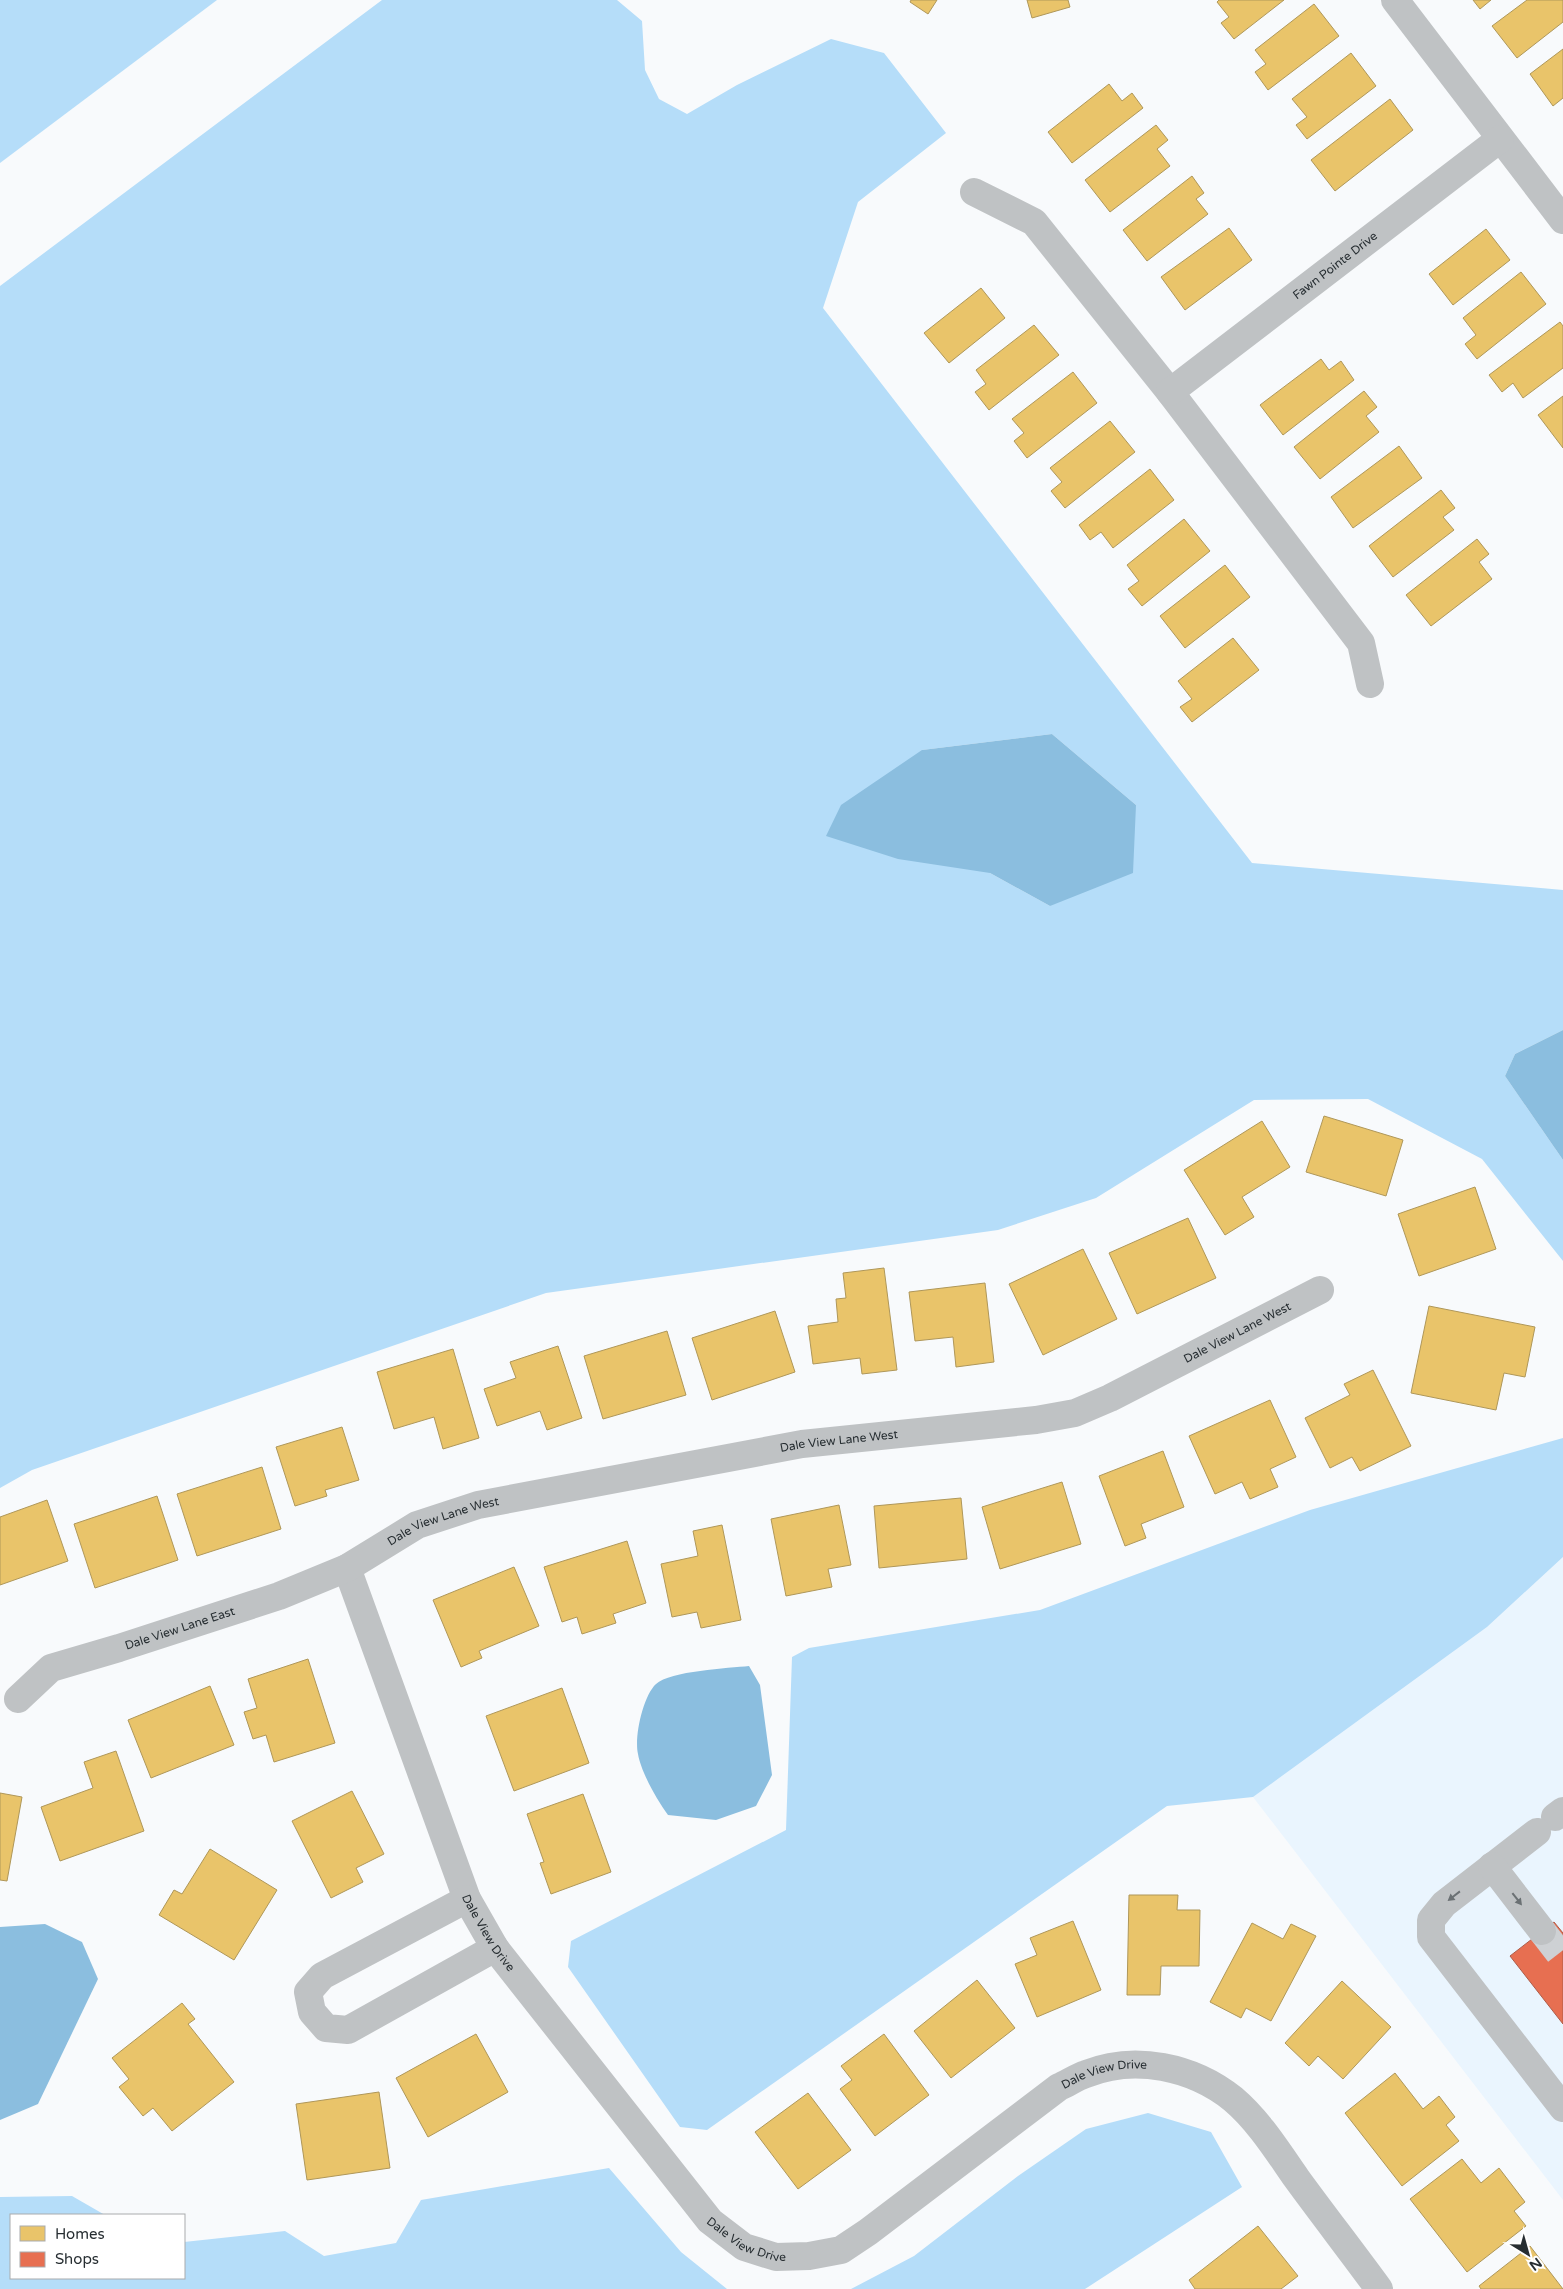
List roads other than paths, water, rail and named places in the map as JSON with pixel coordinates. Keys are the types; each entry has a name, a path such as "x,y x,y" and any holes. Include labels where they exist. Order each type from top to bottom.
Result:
{"street":[{"path":"1395,0 1563,220"},
{"name":"Fawn Pointe Drive","path":"1170,392 1500,139"},
{"path":"974,192 1034,222 1170,392 1361,643 1370,684"},
{"name":"Dale View Lane West","path":"348,1568 417,1526 478,1505 802,1444 1036,1420 1075,1413 1110,1398 1320,1290"},
{"name":"Dale View Lane East","path":"18,1699 51,1668 279,1596 348,1568"},
{"name":"Dale View Drive","path":"348,1568 468,1899 495,1948 710,2221 744,2247 776,2257 809,2256 841,2250 868,2232 1059,2088 1087,2073 1120,2066 1150,2064 1182,2072 1208,2082 1234,2100 1260,2128 1379,2289"},
{"path":"1551,1820 1444,1904 1431,1920 1431,1937 1563,2108"},
{"path":"1492,1866 1542,1931"},
{"path":"468,1899 322,1976 308,1992 312,2012 326,2028 348,2030 495,1948"}],"tunnel":[{"path":"1542,1931 1563,1958"}]}
